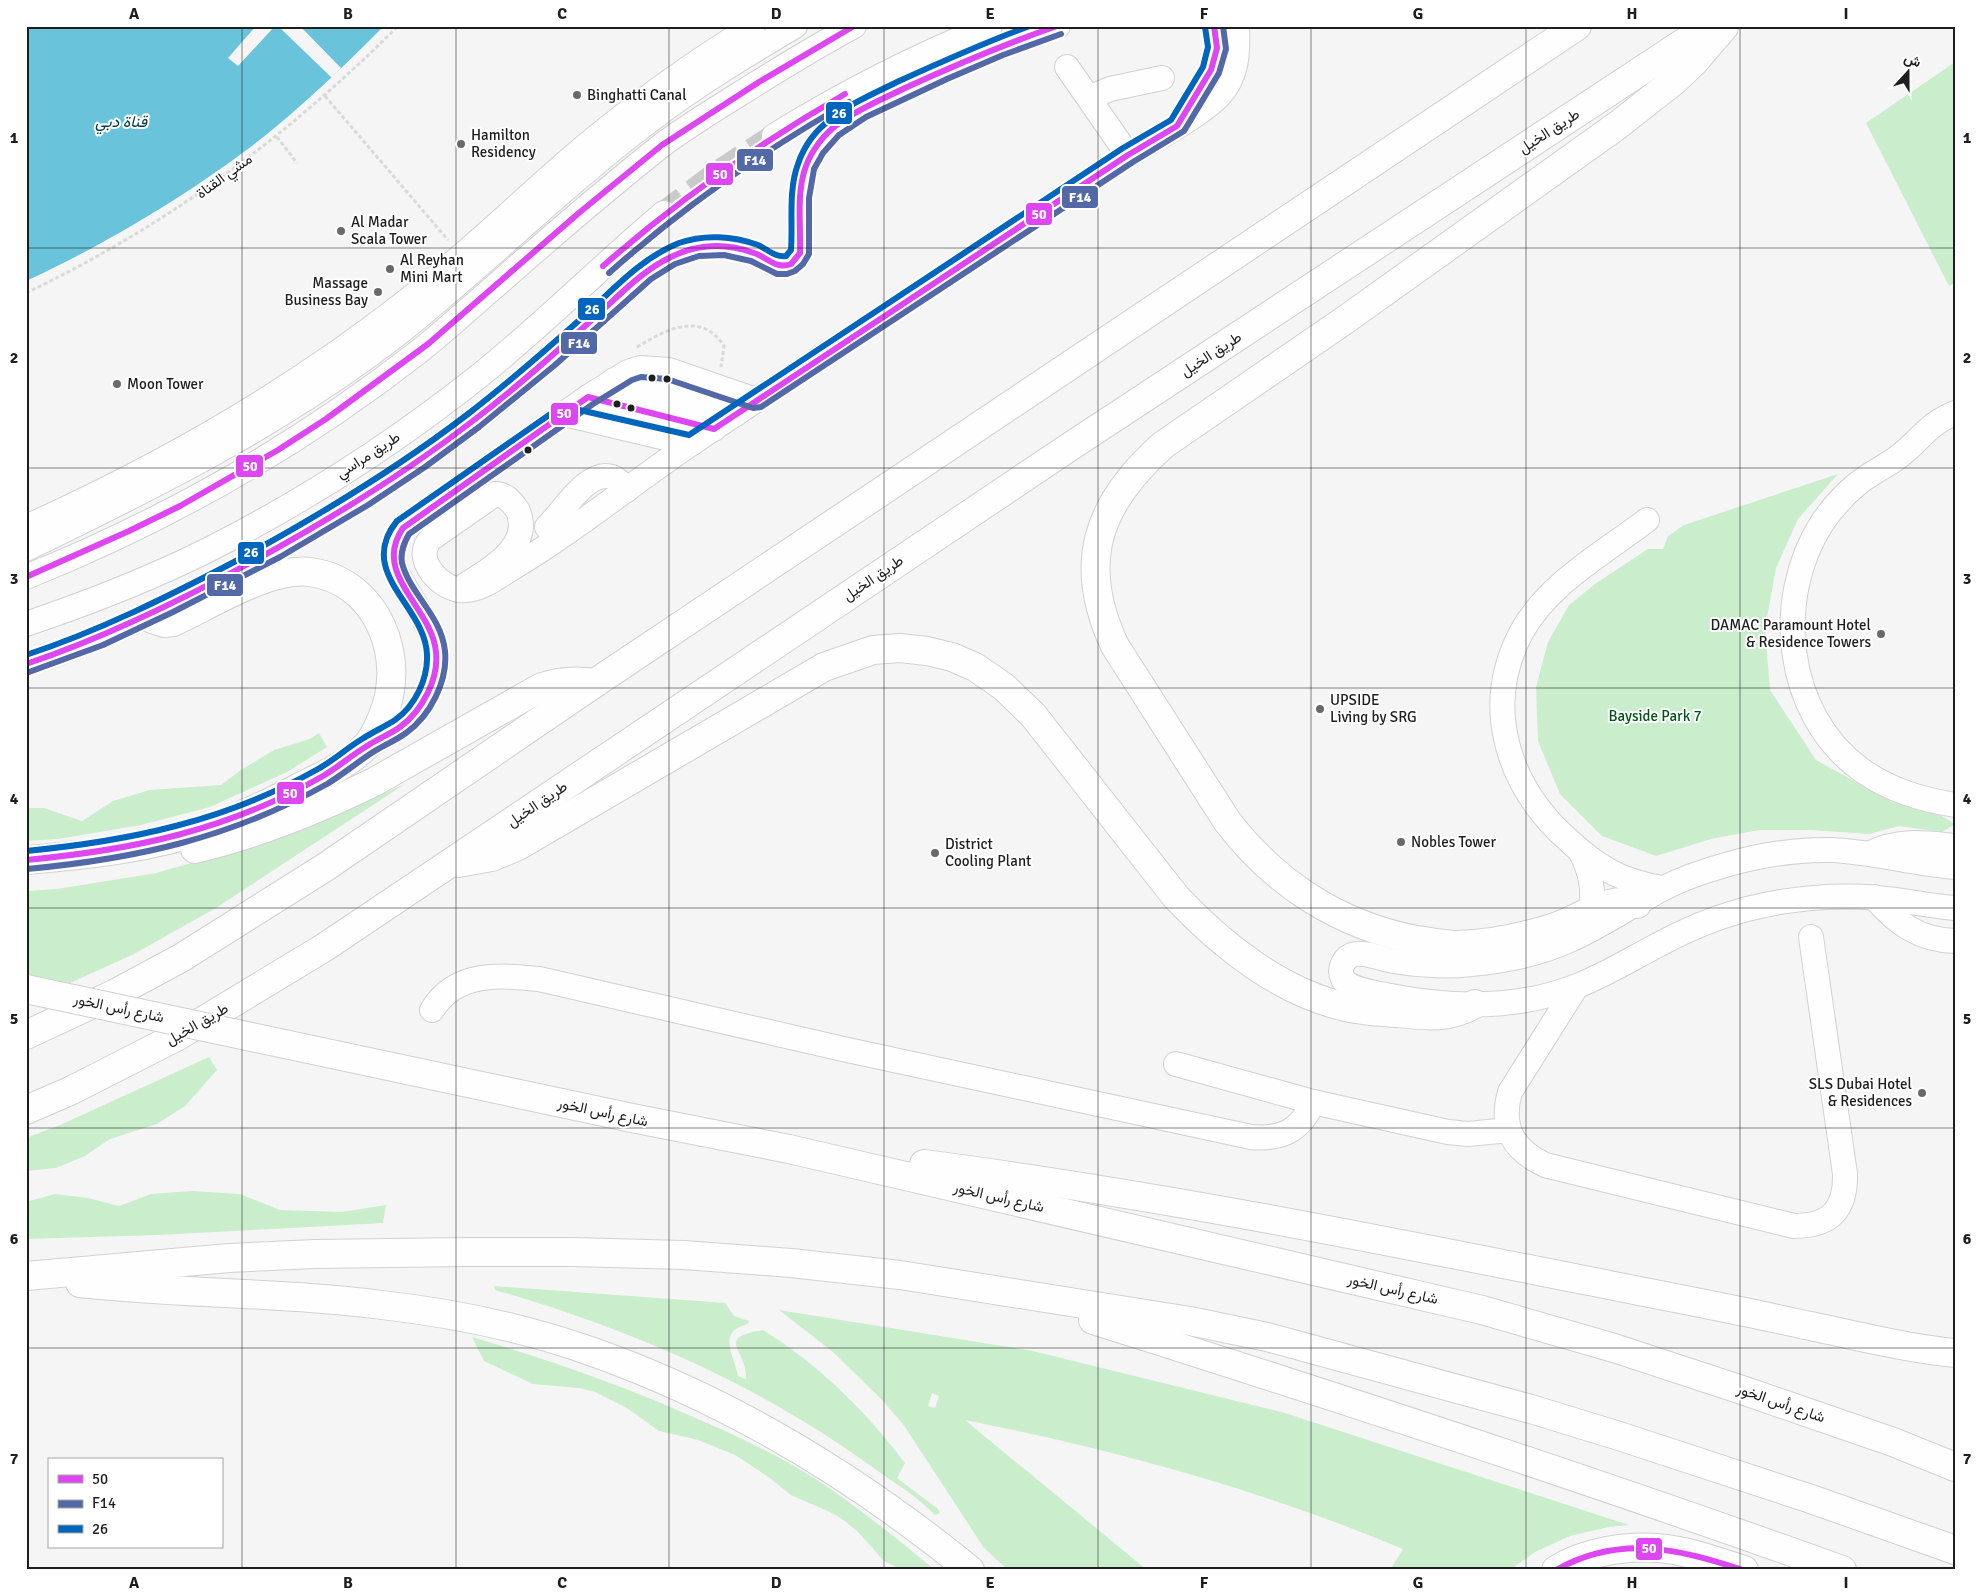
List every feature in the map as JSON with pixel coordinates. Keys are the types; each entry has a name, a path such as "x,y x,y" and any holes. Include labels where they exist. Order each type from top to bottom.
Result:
{"highway":[{"path":"26,1035 122,990 181,958 247,918 1577,26"},
{"name":"طريق الخيل","path":"26,1110 124,1064 230,1006 325,947 1071,446 1709,26"},
{"path":"1637,904 1631,901 1617,901 1557,926 1528,935 1482,943 1457,945 1402,937 1376,930 1351,920 1303,894 1266,865 1239,837 1115,646 1106,628 1096,592 1096,556 1099,538 1114,501 1136,470 1163,445 1346,320 1618,125 1681,75 1724,26"},
{"path":"26,860 117,850 210,827 267,804 326,774 366,747 377,730 386,709 392,686 392,663 387,641 378,619 365,600 350,587 331,577 309,572 286,572 264,578 173,622 164,623 147,617"},
{"path":"449,863 478,860 518,846 807,675 824,667 873,650 900,648 928,651 952,657 975,667 1021,702 1176,897 1220,940 1250,962 1294,988 1344,1007 1434,1016 1455,1014 1475,1004"},
{"path":"26,875 78,870 159,857 221,843 265,830 322,807 374,782 540,688 567,681 595,684"},
{"name":"شارع رأس الخور","path":"26,989 632,1118 789,1149 1482,1310 1614,1348 1742,1390 1893,1442 1955,1467"},
{"path":"789,1149 989,1173 1188,1205 1459,1255 1736,1310 1904,1346 1955,1352"},
{"path":"26,1277 263,1256 573,1252 684,1256 791,1263 900,1275 1190,1321 1267,1337 1341,1356 1620,1436 1811,1498 1955,1550"},
{"path":"26,1277 129,1288 303,1297 384,1305 489,1323 583,1349 647,1373 701,1397 805,1452 891,1509 970,1570"},
{"path":"1008,1293 1346,1399 1842,1570"},
{"path":"1556,1570 1600,1551 1657,1548 1699,1556 1744,1570"}],"street":[{"path":"358,350 442,298 546,205 588,157 655,91 753,26"},
{"path":"26,527 153,477 246,436 292,408 358,350 408,300 462,256 555,173 588,157 653,118 699,85 795,26"},
{"path":"26,577 98,546 183,504 307,431 417,352 664,144 710,112 793,60 854,26"},
{"path":"774,136 811,113 887,72 990,26"},
{"path":"26,664 77,647 147,617 290,542 363,498 448,440 528,377 659,262 675,253 692,248 726,246 759,255 782,266 790,265 800,253 802,183 805,168 818,144 828,133 865,108 926,78 976,56 1058,26"},
{"path":"1177,126 1210,70 1217,48 1214,26"},
{"path":"578,525 547,527 532,523 505,496 495,494 428,541 424,551 426,562 442,582 458,590 473,589 489,582 548,547 691,444 756,400 1128,155 1177,126 1217,98 1230,80 1238,60 1237,26"},
{"path":"1067,67 1128,155"},
{"path":"1089,98 1110,89 1162,78"},
{"path":"546,205 555,173"},
{"name":"طريق مراسي","path":"26,624 110,594 208,550 274,514 379,449 434,411 526,337 616,254 664,213"},
{"path":"366,747 404,725 413,715 427,692 436,664 436,650 433,637 394,566 392,556 397,537 411,522 588,397 634,370 654,368 669,370 756,400"},
{"path":"614,380 736,414"},
{"path":"588,397 714,429"},
{"path":"1955,413 1932,424 1903,454 1853,488 1836,504 1822,523 1802,564 1796,587 1793,634 1795,659 1801,685 1810,709 1840,751 1859,769 1905,794 1955,805"},
{"path":"565,414 691,444"},
{"path":"26,550 153,477"},
{"path":"547,527 557,518 573,495 599,478 611,477 619,481 627,490"},
{"path":"458,590 511,552 517,543 520,532 521,521 518,510"},
{"path":"1648,520 1561,584 1532,616 1521,634 1506,674 1503,717 1506,738 1514,766 1530,798 1543,815 1580,851 1610,873 1645,886 1663,888"},
{"path":"1868,854 1904,843 1955,846"},
{"path":"1955,866 1832,850 1762,856 1728,864 1663,888 1602,924 1562,943 1537,952 1502,960 1466,965 1430,965 1394,961 1360,953 1352,954 1346,958 1341,970 1342,977 1353,986 1413,1001 1475,1004 1526,1000 1576,986 1600,976 1689,929 1741,911 1780,902 1811,898 1874,897 1955,908"},
{"path":"1580,851 1592,881 1590,912"},
{"path":"1874,897 1894,919 1911,930 1938,939 1955,941"},
{"path":"1576,986 1510,1092 1506,1111 1509,1130 1517,1146 1530,1158 1545,1165 1794,1226 1812,1226 1827,1220 1839,1207 1846,1191 1811,937"},
{"path":"432,1010 447,991 469,980 501,977 539,979 843,1049 1252,1137 1264,1138 1290,1132 1308,1114 1313,1102"},
{"path":"1176,1064 1313,1102 1448,1132 1489,1134 1509,1130"}],"path":[{"name":"مشي القناة","path":"26,293 144,229 212,185 277,137 325,96 398,26"},
{"path":"325,96 462,256"},
{"path":"277,137 297,163"}],"green space":[{"path":"1955,62 1955,283 1949,286 1866,123"},
{"name":"Bayside Park 7","path":"1838,474 1798,519 1776,568 1765,629 1770,690 1816,760 1892,802 1934,811 1955,824 1942,832 1899,826 1869,834 1811,830 1760,830 1711,839 1656,856 1602,836 1560,794 1538,741 1536,687 1548,642 1569,605 1595,584 1648,549 1663,549 1668,536 1684,525"},
{"path":"319,733 327,747 287,772 210,807 141,825 58,839 26,841 26,808 44,808 82,821 113,801 150,790 221,785 274,750 310,739"},
{"path":"405,784 216,908 134,954 26,1003 26,891 57,889 156,873 244,848 326,818"},
{"path":"209,1057 217,1070 185,1106 157,1124 110,1139 85,1156 56,1168 26,1171 26,1138 60,1125"},
{"path":"192,1191 240,1194 280,1210 342,1212 386,1205 383,1223 159,1235 26,1239 26,1202 55,1194 88,1198 119,1206 151,1194"},
{"path":"494,1286 725,1303 734,1316 749,1321 748,1324 732,1332 730,1338 729,1345 738,1376 746,1379 745,1369 736,1347 736,1342 740,1337 748,1333 763,1330 822,1373 857,1407 905,1463 897,1478 938,1509 940,1513 935,1515 903,1488 825,1435 735,1383 642,1340 545,1305 495,1290"},
{"path":"779,1310 1033,1351 1285,1413 1629,1525 1609,1527 1570,1536 1535,1552 1510,1570 1390,1570 1403,1549 1296,1508 1132,1458 965,1420 1147,1570 1008,1570 984,1548 903,1424 881,1399 833,1352","holes":["932,1393 939,1396 935,1408 928,1406"]},
{"path":"472,1337 559,1364 615,1385 672,1408 758,1447 830,1489 876,1522 935,1570 902,1570 884,1561 859,1533 845,1521 832,1513 791,1495 767,1476 735,1455 698,1440 659,1431 627,1408 595,1392 579,1388 533,1384 484,1361"}],"water":[{"name":"قناة دبي","path":"26,26 384,26 299,107 264,137 220,169 111,238 26,281"}],"pier":[{"path":"256,26 275,26 238,66 228,58"},
{"path":"278,26 300,26 341,68 332,78"}],"tunnel":[{"path":"664,213 717,173 774,136"}],"transit line":[{"name":"50","path":"26,577 180,506 278,450 326,419 428,344 580,212 662,145 759,82 854,26"},
{"name":"26","path":"26,655 53,646 132,613 184,588 324,511 383,474 468,414 541,354 628,275 665,249 689,240 718,237 748,242 775,254 786,256 791,250 792,196 795,174 804,151 820,128 847,108 880,90 1030,26"},
{"name":"50","path":"26,664 86,642 174,602 287,542 369,493 423,458 490,408 630,285 650,269 671,257 691,249 722,246 754,253 776,264 791,264 800,253 800,198 806,166 819,143 833,128 862,109 905,88 980,55 1057,26"},
{"name":"50","path":"26,860 66,856 142,843 216,824 288,795 323,776 400,727 415,712 427,694 435,673 436,662 436,652 432,636 425,620 398,576 394,560 395,545 403,528 588,397 714,429 1128,155 1177,126 1211,70 1217,48 1214,26"},
{"name":"F14","path":"27,869 67,865 144,852 182,843 255,819 327,784 370,754 406,733 423,717 436,697 444,674 445,662 445,651 438,626 412,585 402,563 403,548 409,534 593,404 632,380 641,377 667,379 753,408 761,407 1133,162 1184,131 1219,73 1226,49 1223,26"},
{"name":"26","path":"26,851 65,847 140,834 177,826 213,815 283,787 318,769 356,743 395,720 414,700 423,682 427,664 424,637 396,589 388,573 384,557 386,540 397,521 562,406 689,435 1123,148 1171,120 1203,67 1208,47 1205,27"},
{"name":"F14","path":"29,672 103,645 173,612 280,557 368,505 425,467 479,427 555,365 651,279 675,264 699,256 724,255 751,261 777,274 787,274 795,271 803,264 809,254 809,198 814,169 823,153 839,135 866,117 947,79 1003,55 1061,34"},
{"name":"50","path":"603,266 660,218 719,174 845,94"},
{"name":"F14","path":"609,273 666,225 724,181 786,140 849,102"},
{"name":"50","path":"1556,1570 1580,1559 1603,1552 1626,1549 1673,1551 1743,1570"}],"place":[{"name":"Binghatti Canal","path":"577,95"},
{"name":"Hamilton Residency","path":"461,144"},
{"name":"Al Madar Scala Tower","path":"341,231"},
{"name":"Al Reyhan Mini Mart","path":"390,269"},
{"name":"Massage Business Bay","path":"378,292"},
{"name":"Moon Tower","path":"117,384"},
{"name":"DAMAC Paramount Hotel & Residence Towers","path":"1881,634"},
{"name":"UPSIDE Living by SRG","path":"1320,709"},
{"name":"Nobles Tower","path":"1401,842"},
{"name":"District Cooling Plant","path":"935,853"},
{"name":"SLS Dubai Hotel & Residences","path":"1922,1093"}]}
